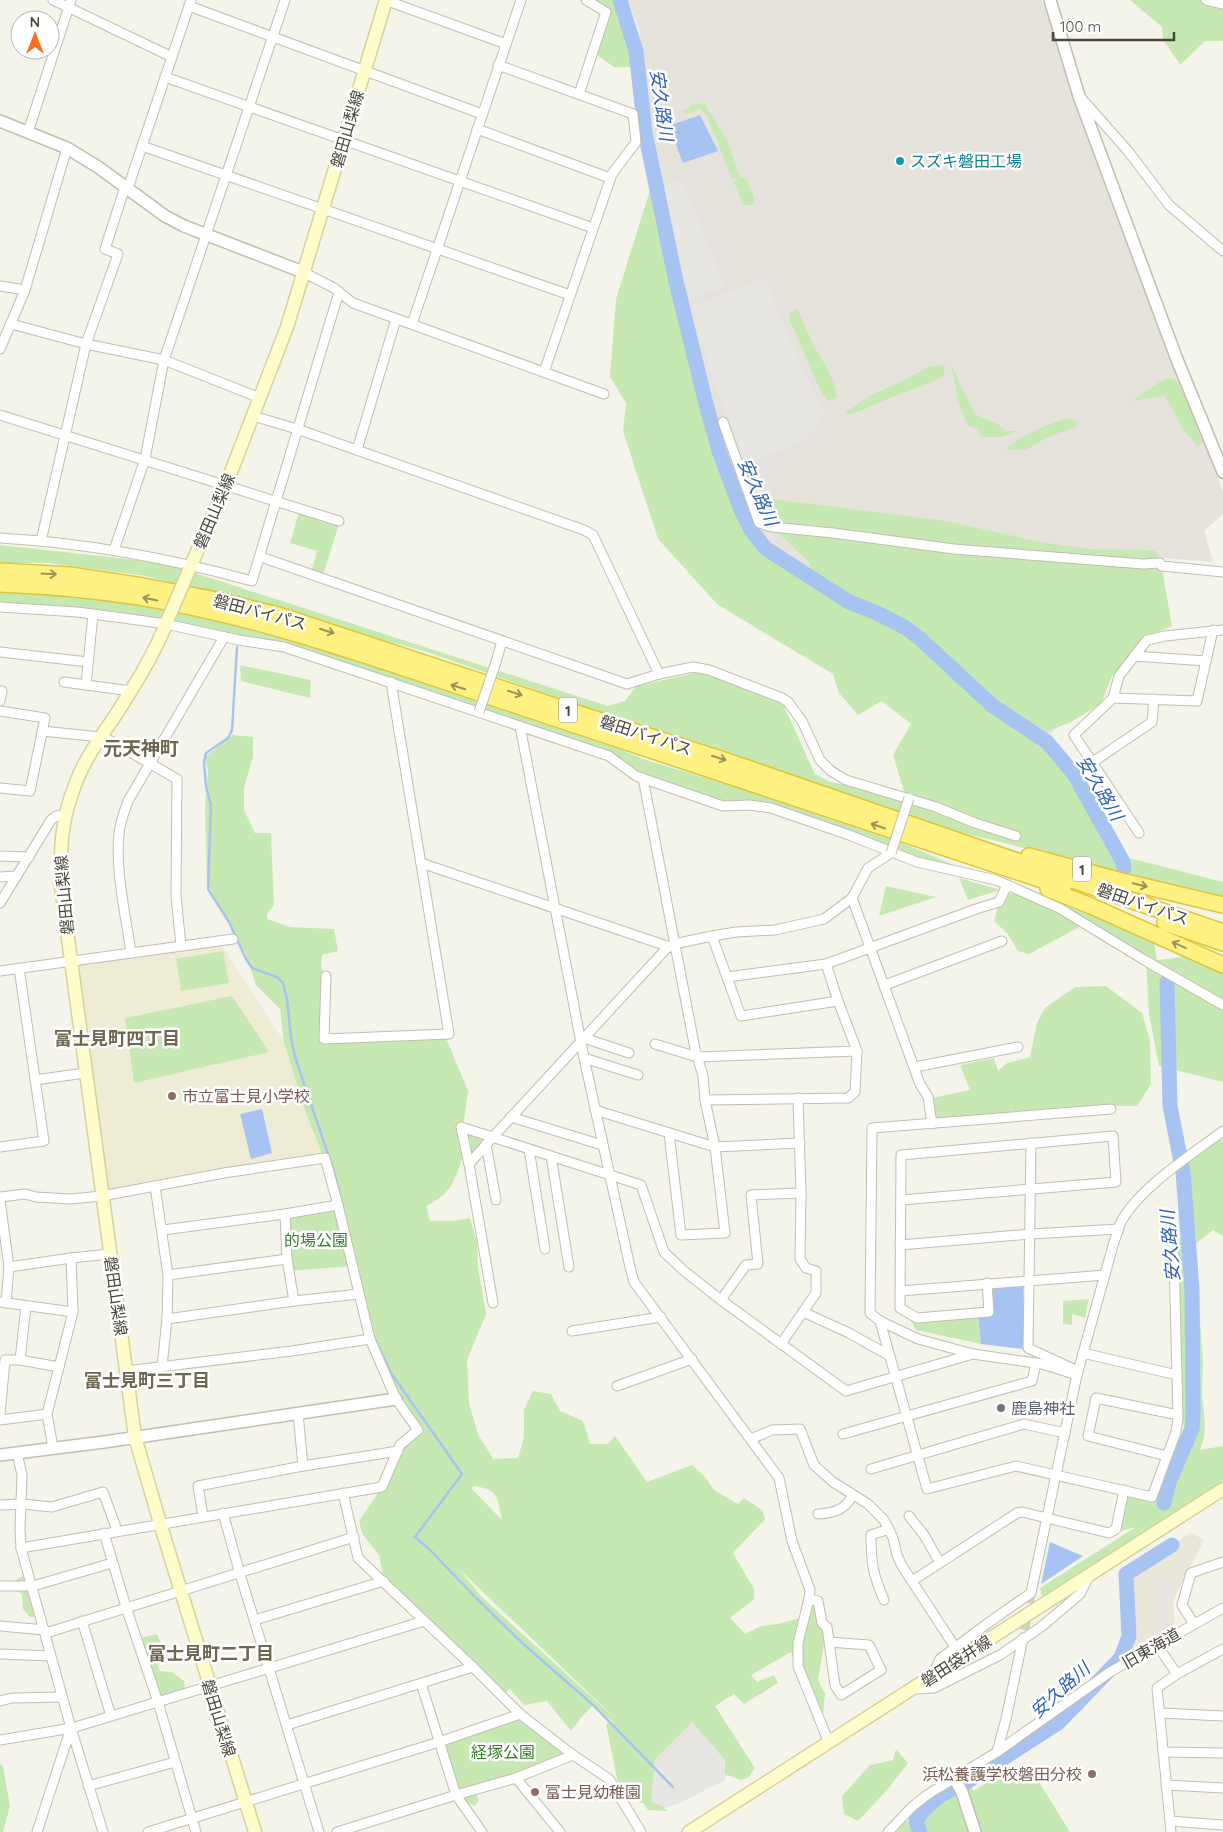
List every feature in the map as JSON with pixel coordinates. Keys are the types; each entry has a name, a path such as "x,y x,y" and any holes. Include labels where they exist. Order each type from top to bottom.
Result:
{"highway":[{"name":"磐田バイパス","path":"0,571 70,575 142,586 217,600 282,616 727,761 938,841"},
{"name":"磐田バイパス","path":"0,584 66,588 140,597 214,613 279,630 381,661 724,774 1124,902 1156,909 1223,932"},
{"name":"1","path":"938,841 1067,865 1118,880 1223,905"},
{"path":"938,841 1223,965"},
{"name":"磐田バイパス","path":"1124,902 1164,923 1223,943"}],"main road":[{"name":"磐田山梨線","path":"255,1832 180,1591 135,1437 70,961 61,886 60,848 65,815 75,784 101,737 131,690 167,621 226,485 260,398 287,327 386,0"},
{"name":"磐田袋井線","path":"689,1832 1223,1489"}],"street":[{"path":"53,0 70,4 172,57"},
{"path":"114,550 145,459 164,360 285,0"},
{"path":"386,0 506,44"},
{"path":"412,324 521,0"},
{"path":"579,94 606,12 586,0"},
{"path":"1050,0 1079,96 1176,357 1223,472"},
{"path":"1206,0 1223,4"},
{"path":"41,541 86,344 118,254 105,249 190,3 273,37 482,114"},
{"path":"28,132 70,4"},
{"path":"498,65 633,114 636,142 610,178 544,372"},
{"path":"165,77 593,228"},
{"path":"1079,96 1128,151 1169,205 1223,251"},
{"path":"0,121 67,148 165,216 205,235 304,272 339,292 353,303 604,394"},
{"path":"477,129 610,178"},
{"path":"142,146 570,295"},
{"path":"1,345 25,290 67,148"},
{"path":"0,286 25,290"},
{"path":"0,538 114,550 252,581 339,292"},
{"path":"357,450 396,318"},
{"path":"10,324 86,344 164,360 260,398"},
{"path":"0,414 339,521"},
{"path":"253,416 297,429 584,530 593,535 659,674"},
{"path":"723,422 759,522 772,527 954,549 1143,564 1160,563 1162,566 1223,572"},
{"path":"260,557 627,684 659,674 692,667 709,670 788,702 802,721 820,760 831,771 846,780 909,798 1016,836"},
{"path":"0,608 167,621 224,637 284,646 609,756 636,776 723,806 748,805 771,808 849,835 917,862 996,880 1059,908 1223,1005"},
{"path":"86,685 94,614"},
{"path":"1113,698 1197,701 1213,630"},
{"path":"1139,833 1074,735 1113,698 1119,676 1147,640 1223,630"},
{"path":"131,953 120,871 119,834 128,801 224,637"},
{"path":"479,712 502,641"},
{"path":"0,652 88,662"},
{"path":"1134,656 1206,661"},
{"path":"64,682 131,690"},
{"path":"326,976 324,1039 449,1034 391,682"},
{"path":"0,691 2,691 0,701"},
{"path":"1093,762 1152,722 1154,699"},
{"path":"0,711 45,718 30,791 0,788"},
{"path":"520,726 582,1039 584,1058 608,1174 634,1282 779,1478 792,1541 808,1583 809,1599 798,1643 798,1666 829,1743"},
{"path":"42,731 101,737 177,779 176,896 181,946"},
{"path":"643,778 672,945 703,1076 705,1100 715,1147 725,1233 681,1235 669,1133"},
{"path":"469,1164 582,1039 672,945 736,932 776,930 824,919 852,898 868,868 891,853 909,798"},
{"path":"0,903 51,820 56,816 65,815"},
{"path":"0,856 29,857"},
{"path":"421,863 672,945"},
{"path":"0,877 17,876"},
{"path":"727,976 826,964 999,902 1008,885"},
{"path":"852,898 920,1084 928,1098 932,1124"},
{"path":"712,936 741,1016 838,1001"},
{"path":"0,971 233,939"},
{"path":"885,985 1002,941"},
{"path":"705,1100 848,1098 856,1092 857,1051 826,964"},
{"path":"0,1147 44,1140 19,968"},
{"path":"582,1039 629,1053"},
{"path":"655,1044 697,1057 857,1051"},
{"path":"915,1067 1018,1048"},
{"path":"584,1058 638,1075"},
{"path":"35,1080 85,1073"},
{"path":"781,1344 816,1293 817,1283 816,1271 806,1268 800,1258 801,1193 798,1098"},
{"path":"1077,1373 1036,1363 973,1354 918,1339 880,1321 870,1313 872,1128 1111,1109"},
{"path":"595,1110 715,1147 800,1143"},
{"path":"511,1116 602,1145"},
{"path":"493,1303 461,1127 489,1141 529,1149 641,1185 664,1252 684,1271 721,1300 846,1391 973,1354"},
{"path":"931,1677 940,1659 1032,1593 1077,1373 1122,1221 1146,1192 1223,1131"},
{"path":"900,1200 1116,1182 1112,1136 901,1155 900,1200 900,1308 917,1318 989,1312 987,1283"},
{"path":"489,1141 496,1200"},
{"path":"1031,1143 1028,1348 1077,1373"},
{"path":"529,1149 545,1249"},
{"path":"551,1156 569,1267"},
{"path":"21,1548 118,1530 382,1487 400,1445 418,1430 396,1398 370,1339 338,1204 325,1158 224,1173 102,1196 70,1199 36,1197 25,1194 0,1198 9,1267 3,1302 73,1312"},
{"path":"155,1186 163,1230 168,1275 167,1319 162,1367"},
{"path":"721,1300 746,1265 758,1264 751,1195 801,1193"},
{"path":"163,1230 285,1214 338,1204"},
{"path":"285,1214 287,1259 294,1301"},
{"path":"900,1245 1119,1229"},
{"path":"9,1267 110,1254"},
{"path":"880,1321 927,1489 1016,1466 1152,1496 1176,1432 1178,1415 1174,1255"},
{"path":"53,1448 47,1414 73,1312 71,1258"},
{"path":"168,1275 287,1259"},
{"path":"900,1291 1105,1275"},
{"path":"167,1319 359,1294"},
{"path":"20,1360 26,1306"},
{"path":"804,1312 849,1333 890,1356"},
{"path":"572,1330 661,1317"},
{"path":"126,1371 292,1351 370,1339"},
{"path":"1083,1353 1177,1375"},
{"path":"617,1386 692,1359"},
{"path":"0,1414 5,1360 20,1360 59,1367"},
{"path":"843,1434 1032,1381 1036,1363"},
{"path":"0,1455 396,1398"},
{"path":"1167,1456 1088,1436 1096,1398 1178,1415"},
{"path":"298,1413 303,1466"},
{"path":"0,1420 47,1414"},
{"path":"871,1469 1024,1424 1065,1433"},
{"path":"751,1439 772,1430 800,1429 814,1465 833,1482 868,1504 884,1520 889,1529 896,1555 955,1647"},
{"path":"203,1516 198,1486 398,1450"},
{"path":"17,1453 22,1475 21,1548 33,1586 50,1656 103,1832"},
{"path":"912,1581 1022,1512 1109,1533 1116,1529 1124,1490"},
{"path":"0,1505 22,1504 52,1507 103,1492 118,1530"},
{"path":"343,1493 358,1558 520,1714 573,1755 609,1779 641,1832"},
{"path":"818,1514 829,1514 848,1506 853,1495"},
{"path":"223,1513 268,1668 319,1832"},
{"path":"909,1516 924,1536 940,1563"},
{"path":"884,1600 872,1569 870,1536 889,1529"},
{"path":"104,1533 126,1607 158,1702 196,1832"},
{"path":"0,1626 45,1631 240,1574 354,1537"},
{"path":"1194,1624 1182,1605 1191,1573 1223,1562"},
{"path":"0,1586 33,1586 112,1563"},
{"path":"912,1689 934,1688 1000,1655 1024,1635 1041,1627 1080,1594 1091,1574"},
{"path":"254,1620 384,1581"},
{"path":"809,1599 818,1601 822,1623 827,1627 829,1642 835,1685 841,1695 881,1670 869,1645 829,1642"},
{"name":"旧東海道","path":"888,1832 927,1794 997,1752 1110,1672 1222,1610"},
{"path":"82,1621 111,1716"},
{"path":"0,1740 71,1728 424,1621"},
{"path":"997,1752 1024,1635"},
{"path":"1157,1645 1177,1674"},
{"path":"1171,1832 1157,1688 1177,1674 1223,1648"},
{"path":"0,1654 50,1656"},
{"path":"287,1725 473,1667"},
{"path":"421,1682 456,1795 482,1832"},
{"path":"0,1701 12,1698 62,1697"},
{"path":"1160,1713 1223,1716"},
{"path":"148,1832 439,1742 520,1714"},
{"path":"37,1832 71,1728"},
{"path":"1163,1752 1223,1753"},
{"path":"337,1832 516,1778 573,1755"},
{"path":"88,1786 175,1762"},
{"path":"516,1778 560,1832"},
{"path":"954,1778 962,1792 975,1832"},
{"path":"1166,1785 1223,1788"},
{"path":"1170,1821 1223,1825"}],"shaded area":[{"path":"628,0 1042,0 1113,205 1223,492 1223,514 1204,531 1213,562 1152,557 1120,647 1101,691 1038,744 875,630 766,550 720,487 651,122 639,29"},
{"path":"682,180 726,287 690,299 663,185"},
{"path":"766,278 779,315 824,415 807,439 747,465 710,372 692,305"},
{"path":"219,941 284,1042 304,1108 322,1153 102,1196 70,961"},
{"path":"1190,1532 1204,1540 1173,1600 1175,1628 1133,1651 1133,1579"},
{"path":"1159,1577 1171,1577 1168,1630 1156,1629"},
{"path":"692,1722 725,1760 725,1780 678,1804 664,1808 651,1801 655,1759"}],"green space":[{"path":"595,0 624,0 644,55 632,67 614,67 594,53 606,12"},
{"path":"1130,0 1223,0 1223,41 1205,41 1180,65 1163,39 1162,27"},
{"path":"704,103 728,142 739,176 747,180 754,197 754,205 743,205 734,182 738,177 732,179 707,116 700,109 689,113 682,112 692,105"},
{"path":"650,190 678,312 737,512 771,552 836,595 901,629 922,645 942,668 971,690 1003,721 1036,740 1068,768 1093,809 1114,854 1223,882 1223,900 998,842 914,825 907,803 902,818 424,651 146,576 48,563 0,563 0,545 164,563 608,706 625,701 636,686 700,672 782,702 815,774 830,782 873,789 907,801 893,755 911,724 882,701 858,715 839,693 833,674 718,605 658,539 623,431 626,403 610,377 616,299"},
{"path":"797,309 813,345 834,384 837,397 828,401 821,392 789,318 790,312"},
{"path":"945,364 944,376 937,380 848,415 845,413 869,396 928,367"},
{"path":"951,365 976,415 995,422 1006,431 1018,431 1002,437 981,437 978,429 968,426 959,404"},
{"path":"1169,378 1176,380 1187,401 1202,442 1200,445 1197,446 1181,426 1165,396 1132,401 1161,381"},
{"path":"1069,418 1077,422 1077,427 1046,438 1026,450 1007,450 1009,445 1031,433"},
{"path":"765,498 946,521 1040,542 1089,549 1154,550 1160,558 1172,626 1147,637 1112,676 1101,704 1071,722 1046,732 1036,725 1045,721 1034,725 975,684 915,627 851,598 813,574 808,561 772,527 979,550 765,521 751,508 755,501"},
{"path":"299,512 339,524 323,575 311,572 317,551 290,543"},
{"path":"0,589 155,600 511,704 643,759 758,794 895,840 982,877 882,849 795,816 712,802 643,778 623,759 314,656 85,613 0,612"},
{"path":"240,665 311,680 310,698 241,681"},
{"name":"的場公園","path":"233,735 253,737 253,757 244,788 244,810 255,833 271,833 274,905 267,914 267,919 290,927 334,929 338,951 322,955 321,968 326,976 324,1039 446,1038 468,1091 463,1128 492,1138 468,1160 465,1149 453,1183 442,1196 426,1206 430,1221 452,1221 470,1218 477,1243 478,1267 486,1314 467,1360 469,1403 478,1434 493,1459 518,1458 524,1437 524,1410 533,1391 551,1394 560,1411 583,1421 590,1444 608,1444 615,1436 647,1482 692,1465 705,1477 714,1490 738,1504 744,1498 762,1510 765,1519 733,1553 754,1589 754,1599 730,1618 745,1634 761,1626 805,1617 809,1599 827,1627 818,1680 825,1694 822,1726 791,1652 751,1675 757,1682 774,1675 778,1683 744,1704 734,1694 715,1706 755,1768 749,1777 741,1780 727,1775 664,1808 668,1811 648,1810 643,1803 629,1799 618,1783 606,1724 613,1722 593,1705 571,1731 547,1701 524,1705 510,1689 502,1695 384,1581 379,1555 362,1533 359,1521 382,1487 400,1446 417,1430 370,1339 352,1266 289,1271 285,1214 341,1202 304,1108 284,1042 280,1009 256,985 246,955 207,883 205,808 208,771 205,757","holes":["473,1486 482,1487 492,1492 499,1505 502,1520 472,1489","459,1569 618,1721 482,1597"]},
{"path":"959,878 1000,890 968,900"},
{"path":"886,886 936,897 879,916"},
{"path":"1009,893 1065,906 1154,942 1157,960 1184,957 1223,967 1223,1082 1159,1066 1149,1014 1146,961 1155,960 1085,924 1029,954 1018,951 1007,933 994,921 999,902"},
{"path":"223,951 229,983 181,991 176,959"},
{"path":"1106,986 1142,1013 1150,1040 1151,1084 1137,1106 1105,1106 1016,1115 1009,1106 1015,1115 931,1121 932,1098 970,1090 960,1065 994,1058 998,1071 1007,1063 1030,1057 1037,1023 1045,1008 1075,987"},
{"path":"232,996 269,1052 134,1083 125,1018"},
{"path":"1216,1136 1223,1141 1223,1236 1213,1230 1194,1245 1203,1359 1202,1394 1205,1424 1204,1438 1200,1450 1223,1446 1223,1480 1139,1543 1052,1599 1042,1595 1040,1588 1136,1527 1118,1532 1124,1490 1154,1503 1184,1427 1177,1393 1174,1255 1192,1208 1184,1197 1187,1158"},
{"path":"1089,1299 1085,1318 1072,1314 1072,1325 1063,1324 1063,1301"},
{"path":"978,1313 981,1344 916,1330 911,1321"},
{"path":"23,1576 30,1585 34,1617 30,1617 23,1609 22,1594 14,1589 14,1581"},
{"path":"157,1634 166,1652 156,1658 160,1671 172,1672 184,1681 185,1690 157,1700 137,1639"},
{"name":"経塚公園","path":"520,1719 565,1754 474,1790 479,1800 475,1806 466,1804 458,1791 439,1742 496,1723"},
{"path":"896,1749 908,1763 887,1790 858,1821 844,1814 842,1796 870,1765 893,1760"},
{"path":"0,1763 3,1767 10,1806 3,1832 0,1832"},
{"path":"1029,1766 1070,1832 920,1832 920,1815 946,1793 972,1787 973,1791 1001,1774"},
{"path":"903,1816 916,1832 888,1832"}],"water":[{"path":"700,115 718,151 683,163 669,126"},
{"path":"262,1109 272,1153 251,1159 240,1114"},
{"path":"1020,1284 1023,1286 1023,1349 981,1344 978,1314 991,1313 991,1290 994,1286"},
{"path":"1050,1542 1083,1556 1041,1584"}],"waterway":[{"name":"安久路川","path":"620,0 636,51 645,132 675,277 705,400 719,451 741,510 751,530 765,548 849,602 877,613 906,628 993,706 1047,742 1074,774 1123,862 1124,868"},
{"path":"237,647 232,730 228,738 206,753 204,762 206,787 211,805 208,889 229,922 252,968 277,977 283,983 295,1057 339,1191"},
{"name":"安久路川","path":"1164,1503 1169,1482 1192,1429 1193,1414 1192,1289 1183,1172 1170,1106 1167,982"},
{"path":"358,1272 361,1283"},
{"path":"373,1335 391,1373 462,1474 415,1537 520,1641 593,1705 673,1787"},
{"name":"安久路川","path":"920,1832 916,1821 923,1811 941,1795 965,1783 1058,1723 1121,1658 1129,1636 1126,1574 1172,1545"}],"tunnel":[{"path":"1025,1630 1031,1593"}],"place":[{"name":"スズキ磐田工場","path":"900,161"},
{"name":"市立富士見小学校","path":"172,1096"},
{"name":"鹿島神社","path":"1001,1408"},
{"name":"浜松養護学校磐田分校","path":"1092,1774"},
{"name":"富士見幼稚園","path":"535,1792"}],"district":[{"name":"元天神町","path":"141,748"},
{"name":"富士見町四丁目","path":"117,1038"},
{"name":"富士見町三丁目","path":"147,1380"},
{"name":"富士見町二丁目","path":"211,1653"}]}
